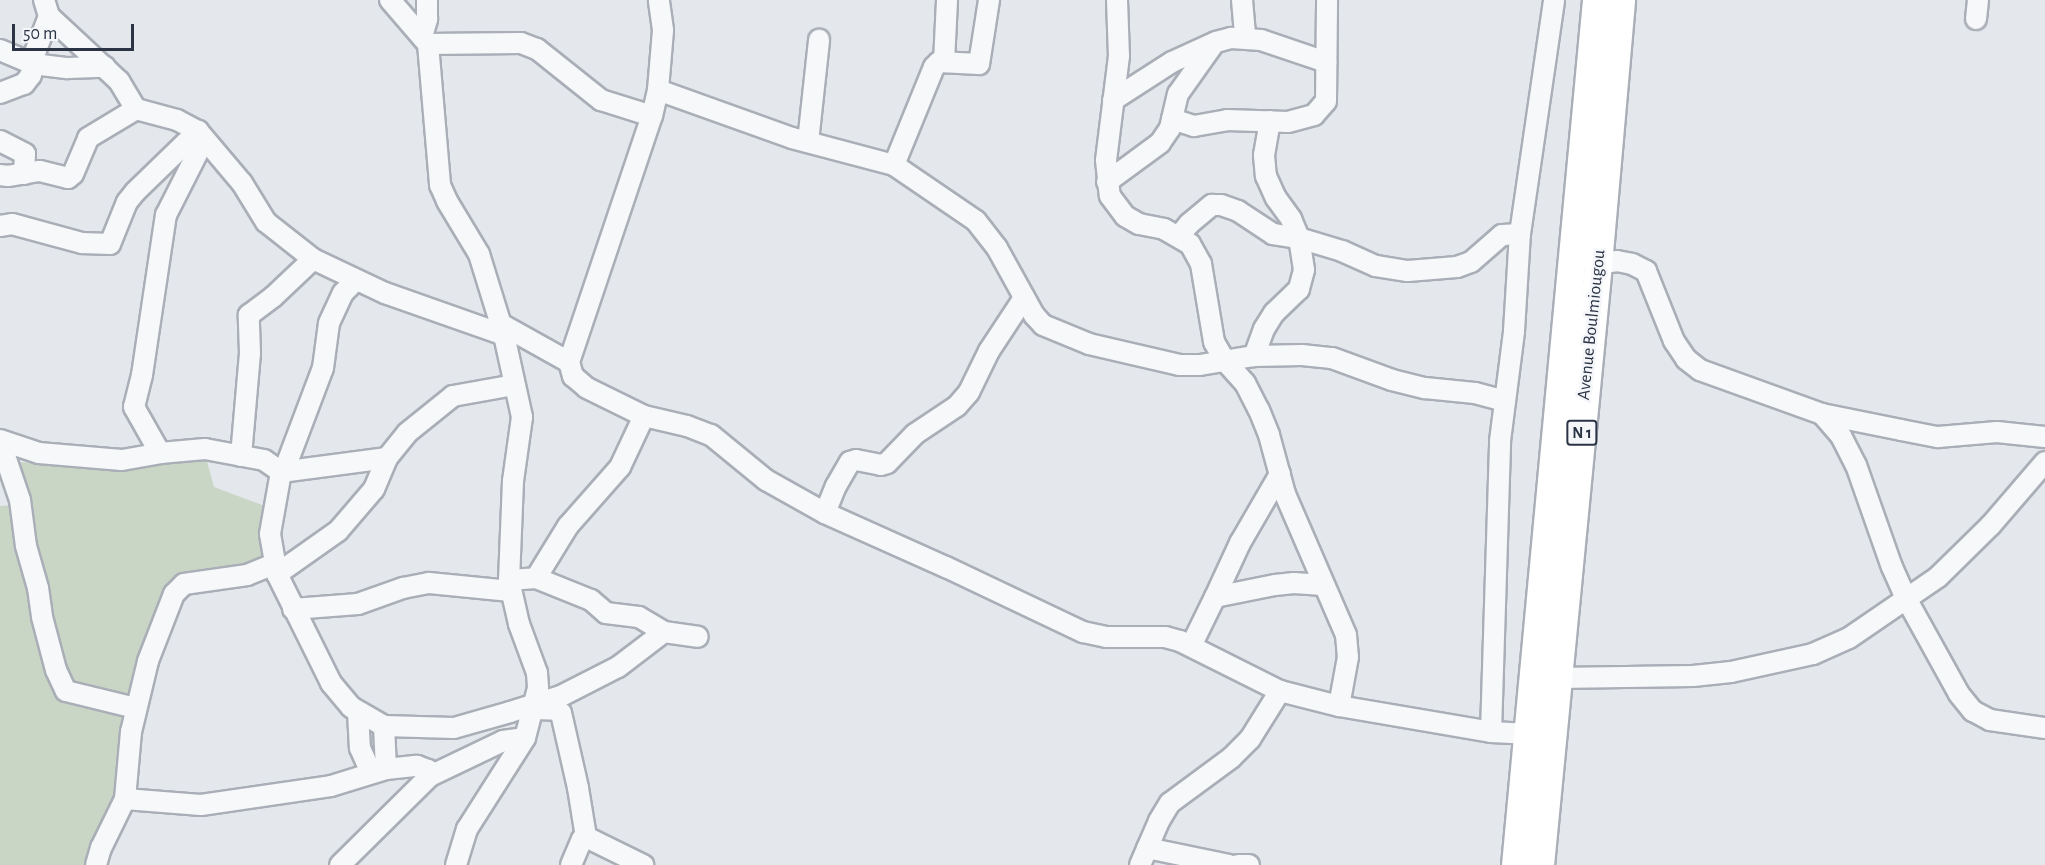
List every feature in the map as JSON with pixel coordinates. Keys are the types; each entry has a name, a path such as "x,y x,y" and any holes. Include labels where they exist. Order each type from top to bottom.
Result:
{"highway":[{"name":"Avenue Boulmiougou","path":"1515,865 1596,0"},
{"name":"Avenue Boulmiougou","path":"1540,865 1621,0"}],"street":[{"path":"390,0 425,40 521,44 537,50 601,100 652,116"},
{"path":"427,0 425,40 441,185 447,201 479,254 501,329 514,385 521,402 522,417 513,481 510,586 537,673 538,688 525,738 467,829 456,865"},
{"path":"568,362 638,163 652,116 658,90 663,30 659,0"},
{"path":"944,62 947,0"},
{"path":"894,165 934,67 944,62 979,64 990,0"},
{"path":"1117,0 1119,56 1106,160 1110,196 1125,216 1139,224 1179,236 1190,244 1201,264 1209,323 1214,342 1226,362 1245,383 1259,410 1280,474 1323,585 1343,627 1348,645 1339,706"},
{"path":"1242,0 1245,38"},
{"path":"1172,119 1194,126 1227,120 1303,119 1321,109 1326,102 1327,0"},
{"path":"1491,732 1497,480 1518,286 1520,234 1554,0"},
{"path":"47,8 119,81 136,109 177,120 201,136 229,165 266,222 313,259 356,280 501,329 568,362 578,382 644,416 687,426 711,435 766,480 825,513 1083,632 1106,637 1165,637 1191,646 1281,691 1339,706 1491,732 1526,734"},
{"path":"0,93 24,84 31,75 47,8"},
{"path":"1113,100 1172,62 1216,42 1245,38 1274,44 1326,62"},
{"path":"808,142 819,40"},
{"path":"1107,182 1160,144 1172,119 1178,94 1198,63 1216,42"},
{"path":"0,50 33,64 68,68 105,67"},
{"path":"658,90 808,142 894,165 976,220 997,248 1034,315 1043,325 1089,344 1179,365 1226,362 1254,356 1302,355 1332,358 1392,380 1425,388 1475,393 1505,401"},
{"path":"0,175 40,171 68,178 73,174 88,138 136,109"},
{"path":"1254,356 1274,313 1299,289 1304,270 1299,238 1266,176 1264,155 1270,121"},
{"path":"0,226 12,224 82,243 110,244 127,202 135,192 201,136"},
{"path":"160,453 134,407 142,375 166,215 201,136"},
{"path":"0,141 25,154 24,174"},
{"path":"1179,236 1189,224 1212,205 1221,205 1238,211 1273,234 1299,238 1342,251 1376,266 1408,271 1457,267 1470,262 1502,235 1520,234"},
{"path":"241,456 250,353 249,315 273,297 313,259"},
{"path":"1598,264 1617,261 1632,264 1646,271 1674,341 1686,360 1700,370 1822,414 1938,437 1997,432 2045,437"},
{"path":"356,280 343,293 329,323 323,368 282,471 270,534 275,569 293,609 331,683 351,707 384,726 454,728 534,706 561,696 618,667 664,632"},
{"path":"825,513 836,486 850,462 887,463 915,434 957,406 969,392 989,351 1024,298"},
{"path":"96,865 101,848 125,799 130,732 148,661 174,594 184,584 275,569 338,531 374,489 387,458 407,433 453,396 514,385"},
{"path":"1822,414 1841,436 1856,465 1906,600 1959,694 1973,711 1990,720 2045,728"},
{"path":"536,578 568,526 620,466 644,416"},
{"path":"0,441 39,453 122,460 160,453 205,449 264,460 282,471 387,458"},
{"path":"0,441 21,500 26,546 38,588 45,628 56,670 66,691 136,708"},
{"path":"1557,678 1694,676 1768,665 1813,654 1850,638 1938,577 1966,550 2045,462"},
{"path":"1191,646 1236,551 1280,474"},
{"path":"293,609 358,604 403,588 429,583 510,586 536,578 591,600 606,613 639,617 664,632 698,637"},
{"path":"1215,597 1275,585 1294,583 1323,585"},
{"path":"1229,865 1144,856 1170,803 1231,758 1262,722 1281,691"},
{"path":"534,706 557,710 564,720 586,837"},
{"path":"358,712 360,748 379,771"},
{"path":"379,771 384,726"},
{"path":"340,865 430,776 503,741 525,738"},
{"path":"125,799 201,805 331,786 379,771 417,766 428,770 430,776"},
{"path":"571,865 582,839 586,837"},
{"path":"586,837 643,865"},
{"path":"1238,865 1249,865"}],"green space":[{"path":"205,454 214,487 265,506 272,563 179,582 133,701 70,684 47,609 16,462 128,466"},
{"path":"16,505 61,695 126,716 116,802 89,865 0,865 0,506"}]}
